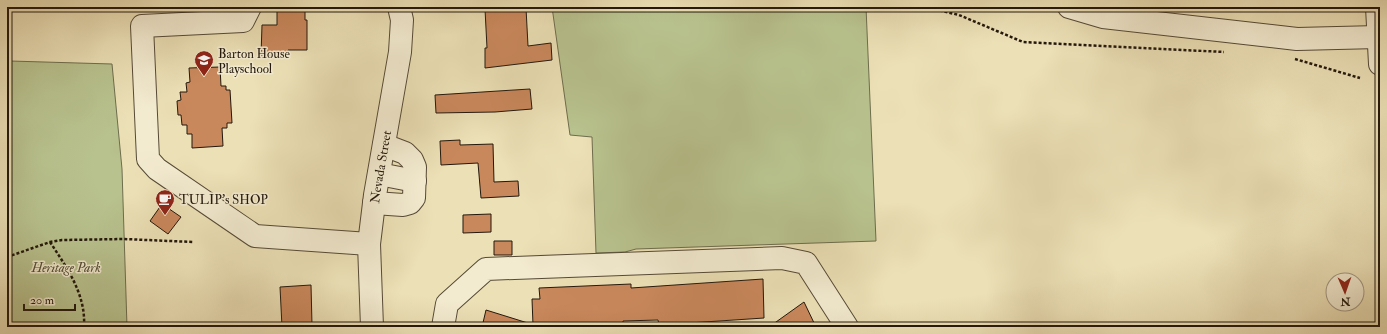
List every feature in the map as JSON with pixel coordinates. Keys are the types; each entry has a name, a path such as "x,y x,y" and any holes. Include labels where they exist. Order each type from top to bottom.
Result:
{"street":[{"path":"250,7 243,21 142,26 148,159 157,168 255,236 369,244"},
{"name":"Nevada Street","path":"372,327 369,244 374,203 400,52 402,20 399,7"},
{"path":"1069,7 1102,17 1290,38 1378,37"},
{"path":"1377,7 1380,64"},
{"path":"374,203 403,205 410,203 414,198 415,167 412,160 405,153 384,145"},
{"path":"379,174 415,181"},
{"path":"443,327 447,304 486,269 782,258 806,263 847,327"}],"path":[{"path":"925,7 959,15 1022,42 1230,52"},
{"path":"1292,59 1360,78"},
{"path":"7,257 50,242 62,240 124,239 193,242"},
{"path":"50,242 67,268 81,296 84,327"}],"green space":[{"name":"Heritage Park","path":"7,7 10,61 112,64 122,169 127,327 7,327"},
{"path":"552,7 866,7 876,241 636,249 625,252 596,253 592,137 570,135"}],"building":[{"path":"277,7 305,7 305,20 307,20 307,50 288,50 288,56 261,56 262,25 277,25"},
{"path":"526,8 528,46 551,43 552,60 485,68 485,48 487,48 485,9"},
{"path":"220,67 221,86 226,86 226,90 230,90 232,123 227,123 227,128 222,128 223,146 192,148 192,134 187,134 187,125 182,125 181,115 178,115 177,101 181,100 180,92 187,92 186,83 190,82 189,68"},
{"path":"530,89 532,109 495,112 436,113 435,95"},
{"path":"460,140 460,145 493,144 494,182 518,181 519,196 481,198 478,163 441,165 440,141"},
{"path":"162,204 181,217 168,234 150,221"},
{"path":"491,214 491,232 463,233 463,215"},
{"path":"494,241 512,241 512,255 494,255"},
{"path":"763,279 764,318 659,325 658,320 623,321 623,325 610,326 548,327 547,324 533,325 532,299 540,299 539,288 631,284 631,288"},
{"path":"311,285 312,325 282,327 280,287"},
{"path":"804,302 816,327 769,327"},
{"path":"486,310 531,324 530,327 482,327"}],"place":[{"name":"Barton House Playschool","path":"204,77"},
{"name":"TULIP's SHOP","path":"165,216"}]}
